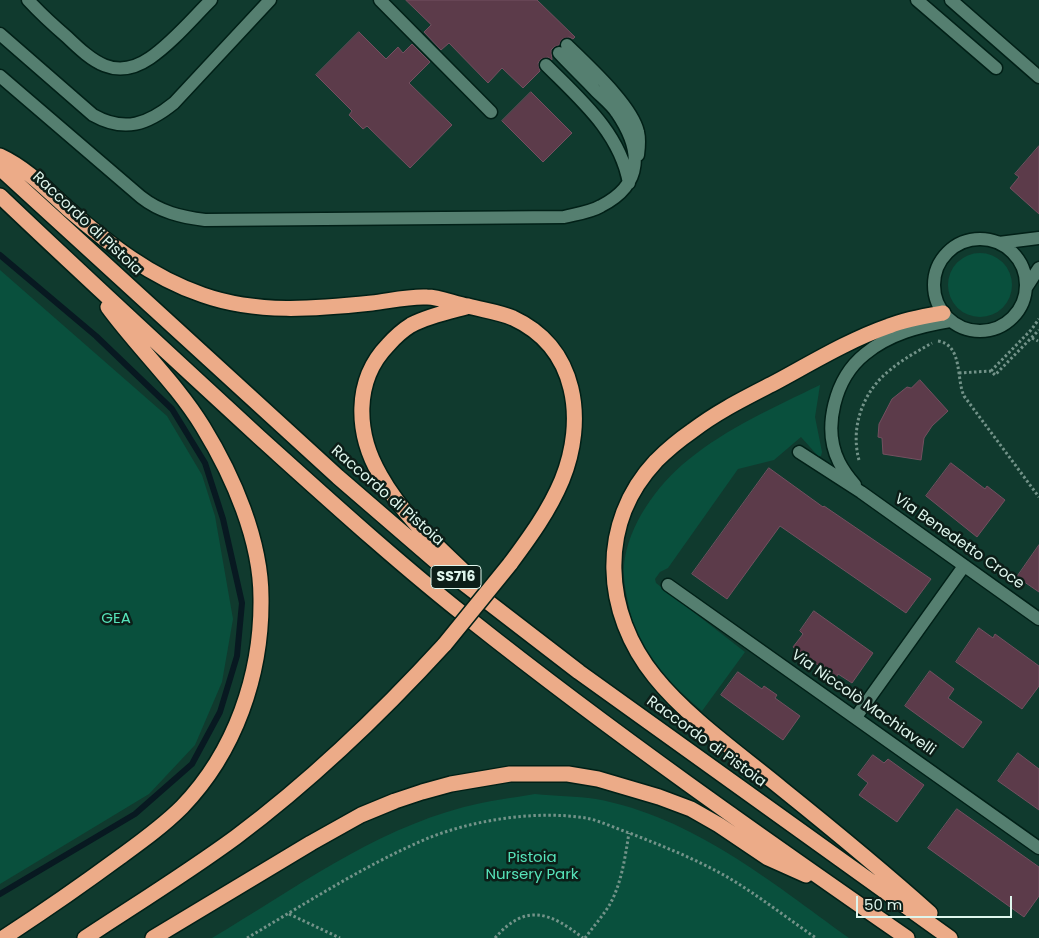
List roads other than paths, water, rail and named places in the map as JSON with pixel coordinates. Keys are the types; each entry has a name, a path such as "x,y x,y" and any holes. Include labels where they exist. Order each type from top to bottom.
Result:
{"highway":[{"path":"0,156 22,168 107,242 136,263 172,283 203,296 265,308 319,308 426,297 498,312 513,318 534,332 554,352 563,367 574,400 575,417 572,451 561,482 535,530 510,564 444,644 403,689 361,730 272,808 236,837 84,938"},
{"name":"Raccordo di Pistoia","path":"0,168 338,477 440,565 579,672 950,938"},
{"name":"SS716","path":"0,196 88,279 374,540 472,622 645,753 907,938"},
{"path":"3,938 80,887 162,826 198,789 214,768 238,721 254,667 259,636 261,597 258,565 250,530 236,488 204,428 185,399 118,321 88,279"},
{"path":"468,306 430,317 409,326 374,362 364,387 362,406 363,433 375,466 406,513 458,566 504,608 523,630"},
{"path":"946,317 897,323 852,342 719,412 677,442 655,462 638,485 627,506 619,526 613,567 617,601 625,626 636,650 656,679 698,720 864,854 957,938"},
{"path":"153,938 361,815 395,801 451,784 510,774 568,774 598,779 659,797 691,809 777,863 835,888"}],"street":[{"path":"28,0 93,60 109,67 125,69 142,63 156,54 211,0"},
{"path":"0,34 93,115 111,123 128,125 156,116 174,103 270,0"},
{"path":"380,0 491,112"},
{"path":"918,0 996,68"},
{"path":"951,0 1039,77"},
{"path":"0,76 141,197 162,210 188,218 205,220 564,217 600,207 615,198 629,183 636,168 635,154 625,126 616,112 563,49"},
{"path":"546,65 601,121 619,149 626,166 629,183"},
{"path":"999,243 1039,238"},
{"path":"1026,288 1025,276 1012,252 999,243 984,239 968,240 953,247 942,258 935,272 934,288 937,303 946,317 959,327 983,331 998,328 1010,320 1020,309 1026,288 1039,268"},
{"name":"Via Benedetto Croce","path":"861,492 839,462 832,438 833,410 849,370 866,353 896,336 946,317"},
{"name":"Via Benedetto Croce","path":"799,452 861,492 1039,619"},
{"path":"856,717 964,566"},
{"name":"Via Niccolò Machiavelli","path":"668,585 1039,848"}],"waterway":[{"path":"0,255 96,336 172,409 205,463 223,519 242,603 237,656 220,712 192,764 135,814 0,894"}],"park label":[{"name":"GEA","path":"116,619"},
{"name":"Pistoia Nursery Park","path":"532,866"}]}
